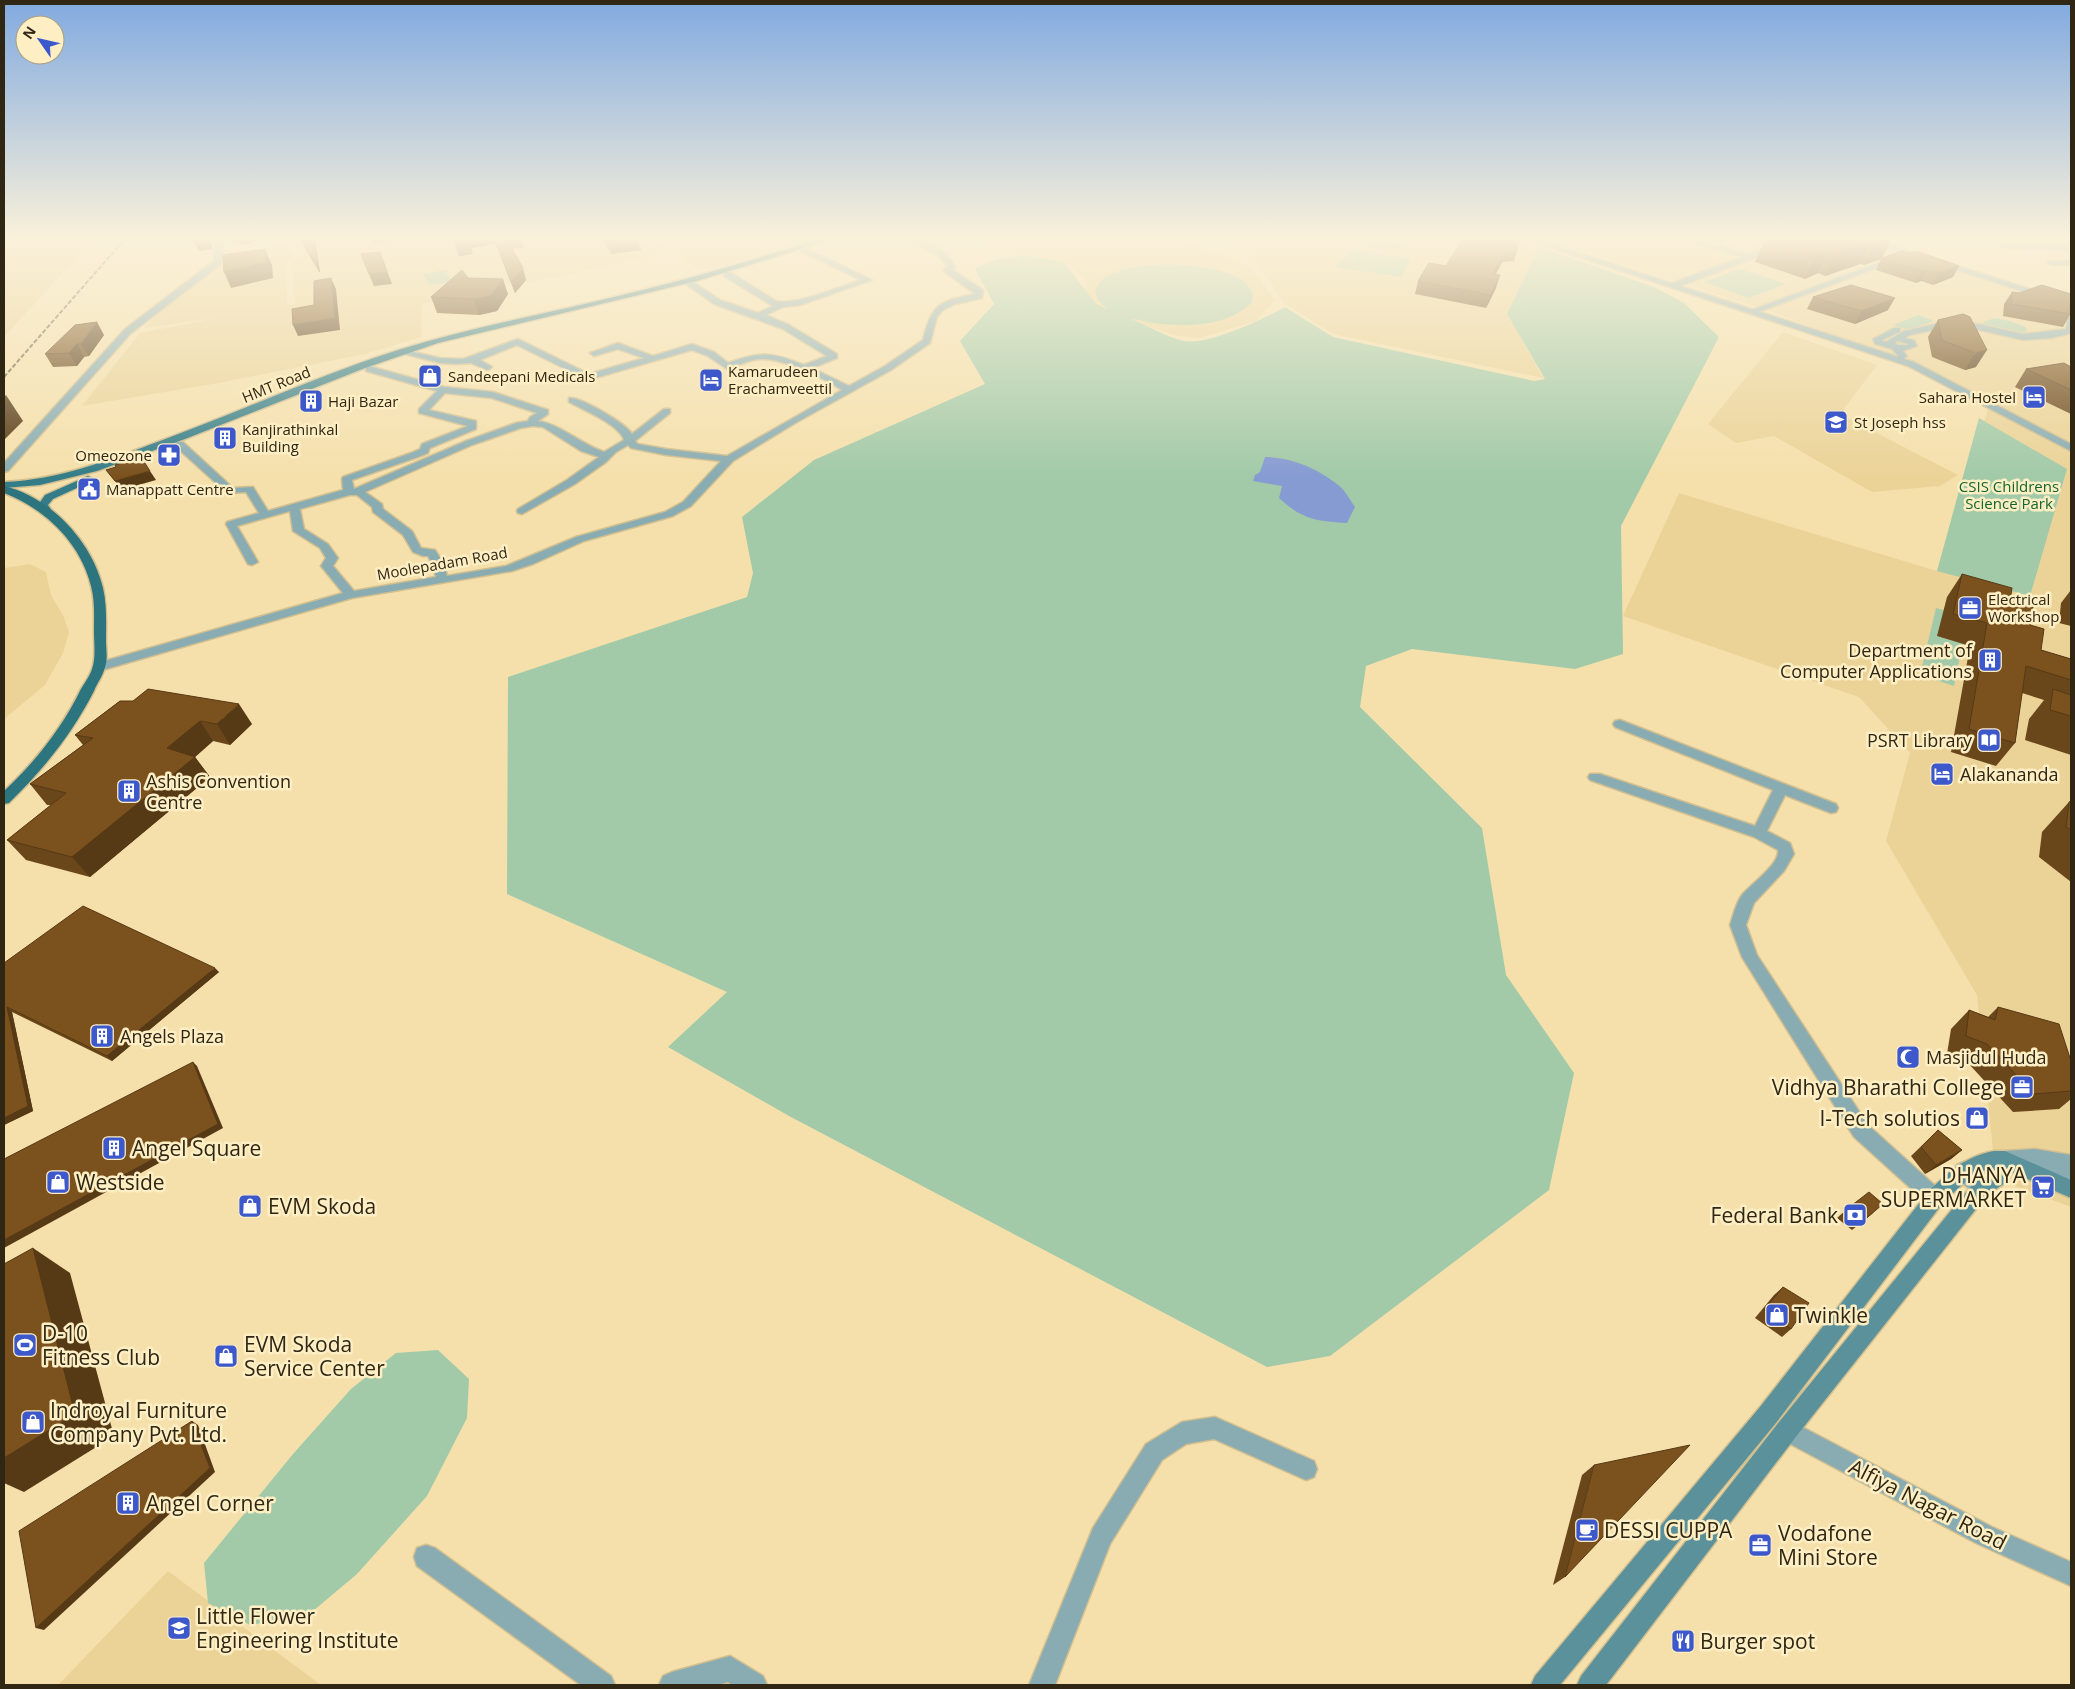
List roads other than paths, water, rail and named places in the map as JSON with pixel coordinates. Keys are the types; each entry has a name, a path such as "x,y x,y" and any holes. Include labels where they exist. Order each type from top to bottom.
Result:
{"highway":[{"path":"4,487 28,498 47,511 72,538 95,580 100,602 99,667 81,704 64,733 37,765 4,799"}],"main road":[{"name":"HMT Road","path":"4,487 33,484 90,469 435,341 527,319"},
{"name":"HMT Road","path":"47,511 43,505 44,501 61,491 369,368 469,336 548,319"},
{"path":"1544,1685 1768,1415 1935,1198 1964,1171 1979,1162 1994,1158 2006,1160 2071,1189"},
{"path":"1595,1684 1787,1430 1983,1187 2001,1175 2006,1160"}],"street":[{"path":"4,470 128,331 144,319"},
{"path":"765,319 786,327 834,356 805,368"},
{"name":"Moolepadam Road","path":"99,667 169,649 352,594 508,569 580,539 650,521 669,514 687,504 729,459 794,420 888,368 927,341 933,319"},
{"path":"1776,319 1911,364 2071,448"},
{"path":"1899,360 1902,356 1895,338 1913,332 1948,324 1979,327 2023,337 2052,335 2070,331 2071,319"},
{"path":"410,354 454,363 472,360 510,343 518,342 588,377 692,347 708,353 727,366 763,356 805,368 849,390"},
{"path":"594,353 618,346 654,358"},
{"path":"472,360 488,367"},
{"path":"369,368 443,390 493,395 545,412 533,419 533,422"},
{"path":"442,580 438,564 430,552 423,553 417,550 411,537 402,527 377,510 378,506 352,492 347,479 368,470 400,461 424,451 426,446 473,427 473,423 422,411 443,390"},
{"path":"572,400 604,417 626,432 629,441 640,448 729,459"},
{"path":"522,511 571,482 612,450 629,441 667,411"},
{"path":"252,562 231,524 352,492 469,443 519,425 533,422 546,425 585,449 606,456"},
{"path":"178,444 231,491 249,489 265,515"},
{"path":"294,507 299,531 324,546 332,558 327,566 352,594"},
{"path":"1620,724 1830,808"},
{"path":"1596,776 1758,832 1785,847 1786,854 1779,867 1747,900 1738,925 1750,957 1860,1130 1935,1198"},
{"path":"1758,832 1781,789"},
{"path":"2006,1160 2035,1158 2071,1164"},
{"path":"2006,1160 2071,1179"},
{"path":"1964,1171 1983,1187"},
{"path":"1042,1685 1101,1536 1154,1452 1182,1433 1215,1428 1306,1469"},
{"name":"Alfiya Nagar Road","path":"1787,1430 1984,1535 2071,1574"},
{"path":"426,1556 602,1685"},
{"path":"672,1685 730,1669 754,1685"}],"water":[{"path":"1265,457 1285,459 1304,465 1338,485 1355,507 1347,523 1318,520 1303,515 1279,498 1282,486 1253,481 1255,475 1260,472"}],"railway":[{"path":"4,377 55,319"}],"place":[{"name":"Sandeepani Medicals","path":"430,376"},
{"name":"Kamarudeen Erachamveettil","path":"711,380"},
{"name":"Sahara Hostel","path":"2034,397"},
{"name":"Haji Bazar","path":"311,401"},
{"name":"St Joseph hss","path":"1836,422"},
{"name":"Kanjirathinkal Building","path":"225,438"},
{"name":"Omeozone","path":"169,455"},
{"name":"Manappatt Centre","path":"89,489"},
{"name":"Electrical Workshop","path":"1970,608"},
{"name":"Department of Computer Applications","path":"1990,660"},
{"name":"PSRT Library","path":"1989,740"},
{"name":"Alakananda","path":"1942,774"},
{"name":"Ashis Convention Centre","path":"129,791"},
{"name":"Angels Plaza","path":"102,1036"},
{"name":"Masjidul Huda","path":"1908,1057"},
{"name":"Vidhya Bharathi College","path":"2022,1087"},
{"name":"I-Tech solutios","path":"1977,1118"},
{"name":"Angel Square","path":"114,1148"},
{"name":"Westside","path":"58,1182"},
{"name":"DHANYA SUPERMARKET","path":"2043,1187"},
{"name":"EVM Skoda","path":"250,1206"},
{"name":"Federal Bank","path":"1855,1215"},
{"name":"Twinkle","path":"1777,1315"},
{"name":"D-10 Fitness Club","path":"25,1345"},
{"name":"EVM Skoda Service Center","path":"226,1356"},
{"name":"Indroyal Furniture Company Pvt. Ltd.","path":"33,1422"},
{"name":"Angel Corner","path":"128,1503"},
{"name":"DESSI CUPPA","path":"1587,1530"},
{"name":"Vodafone Mini Store","path":"1760,1545"},
{"name":"Little Flower Engineering Institute","path":"179,1628"},
{"name":"Burger spot","path":"1683,1641"}],"park label":[{"name":"CSIS Childrens Science Park","path":"2009,494"}]}
